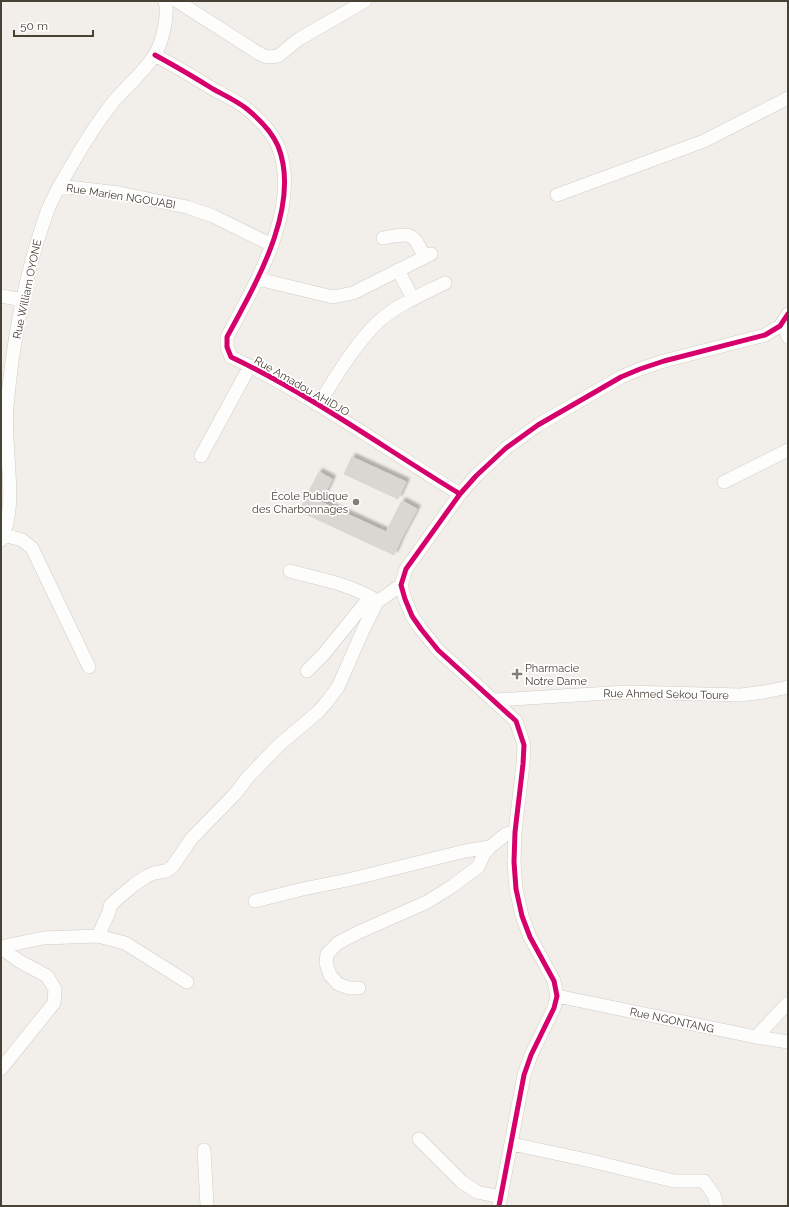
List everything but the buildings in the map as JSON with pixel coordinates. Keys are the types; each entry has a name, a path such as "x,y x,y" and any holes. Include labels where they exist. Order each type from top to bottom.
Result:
{"street":[{"name":"Rue William OYONE","path":"2,538 8,518 9,505 4,407 23,300 38,236 48,209 59,186 80,150 102,117 155,55 166,20 167,6 165,1"},
{"path":"177,1 267,57 278,56 299,39 365,1"},
{"name":"Rue Amadou AHIDJO","path":"155,55 247,109 269,131 278,146 283,168 285,187 282,210 272,245 258,279 228,337 227,346 232,357 318,405 460,494"},
{"path":"557,195 704,141 788,98"},
{"name":"Rue Marien NGOUABI","path":"59,186 119,194 187,207 213,216 272,245"},
{"path":"258,279 333,297 353,293 428,256 410,235 384,238"},
{"path":"398,270 413,299"},
{"path":"318,405 365,336 380,321 413,299 445,283"},
{"path":"1,296 23,300"},
{"path":"419,1139 462,1182 477,1192 500,1202 524,1075 554,1008 557,996 554,981 530,937 522,916 514,876 515,832 524,746 516,721 495,700 458,669 434,645 412,616 401,585 406,569 460,494 476,476 506,448 538,425 621,378 640,369 664,360 785,330 788,314"},
{"path":"201,456 250,366"},
{"path":"724,482 788,450"},
{"path":"2,538 22,540 32,548 89,667"},
{"path":"290,571 333,582 374,599"},
{"path":"307,671 374,599 401,585"},
{"path":"98,936 109,912 110,906 135,884 147,876 166,871 172,867 192,838 236,793 248,777 268,756 318,712 329,699 338,687 364,628 374,599"},
{"name":"Rue Ahmed Sekou Toure","path":"495,700 626,692 740,695 788,687"},
{"path":"359,988 349,988 338,984 330,975 326,963 328,954 332,948 347,937 427,902 451,887 478,867 484,854 490,847 506,834 515,832"},
{"path":"255,901 352,879 465,850 490,847"},
{"path":"1,947 43,938 98,936 125,943 187,982"},
{"path":"1,947 19,961 47,976 55,989 54,1003 1,1069"},
{"name":"Rue NGONTANG","path":"557,996 756,1037 788,1042"},
{"path":"756,1037 788,1004"},
{"path":"512,1144 674,1181 704,1181 714,1195 717,1206"},
{"path":"204,1150 207,1206"}],"cycle path":[{"path":"155,55 235,101 256,117 272,136 278,146 284,169 284,194 280,219 262,270 227,337 227,347 231,357 319,405 460,494"},
{"path":"499,1206 524,1075 531,1055 554,1008 557,996 554,981 530,937 522,916 516,889 514,862 515,832 524,745 516,721 438,650 412,616 401,585 406,569 460,494 476,476 506,448 538,425 621,377 664,361 765,335 780,326 788,314"}],"place":[{"name":"École Publique des Charbonnages","path":"356,502"},
{"name":"Pharmacie Notre Dame","path":"517,674"}]}
